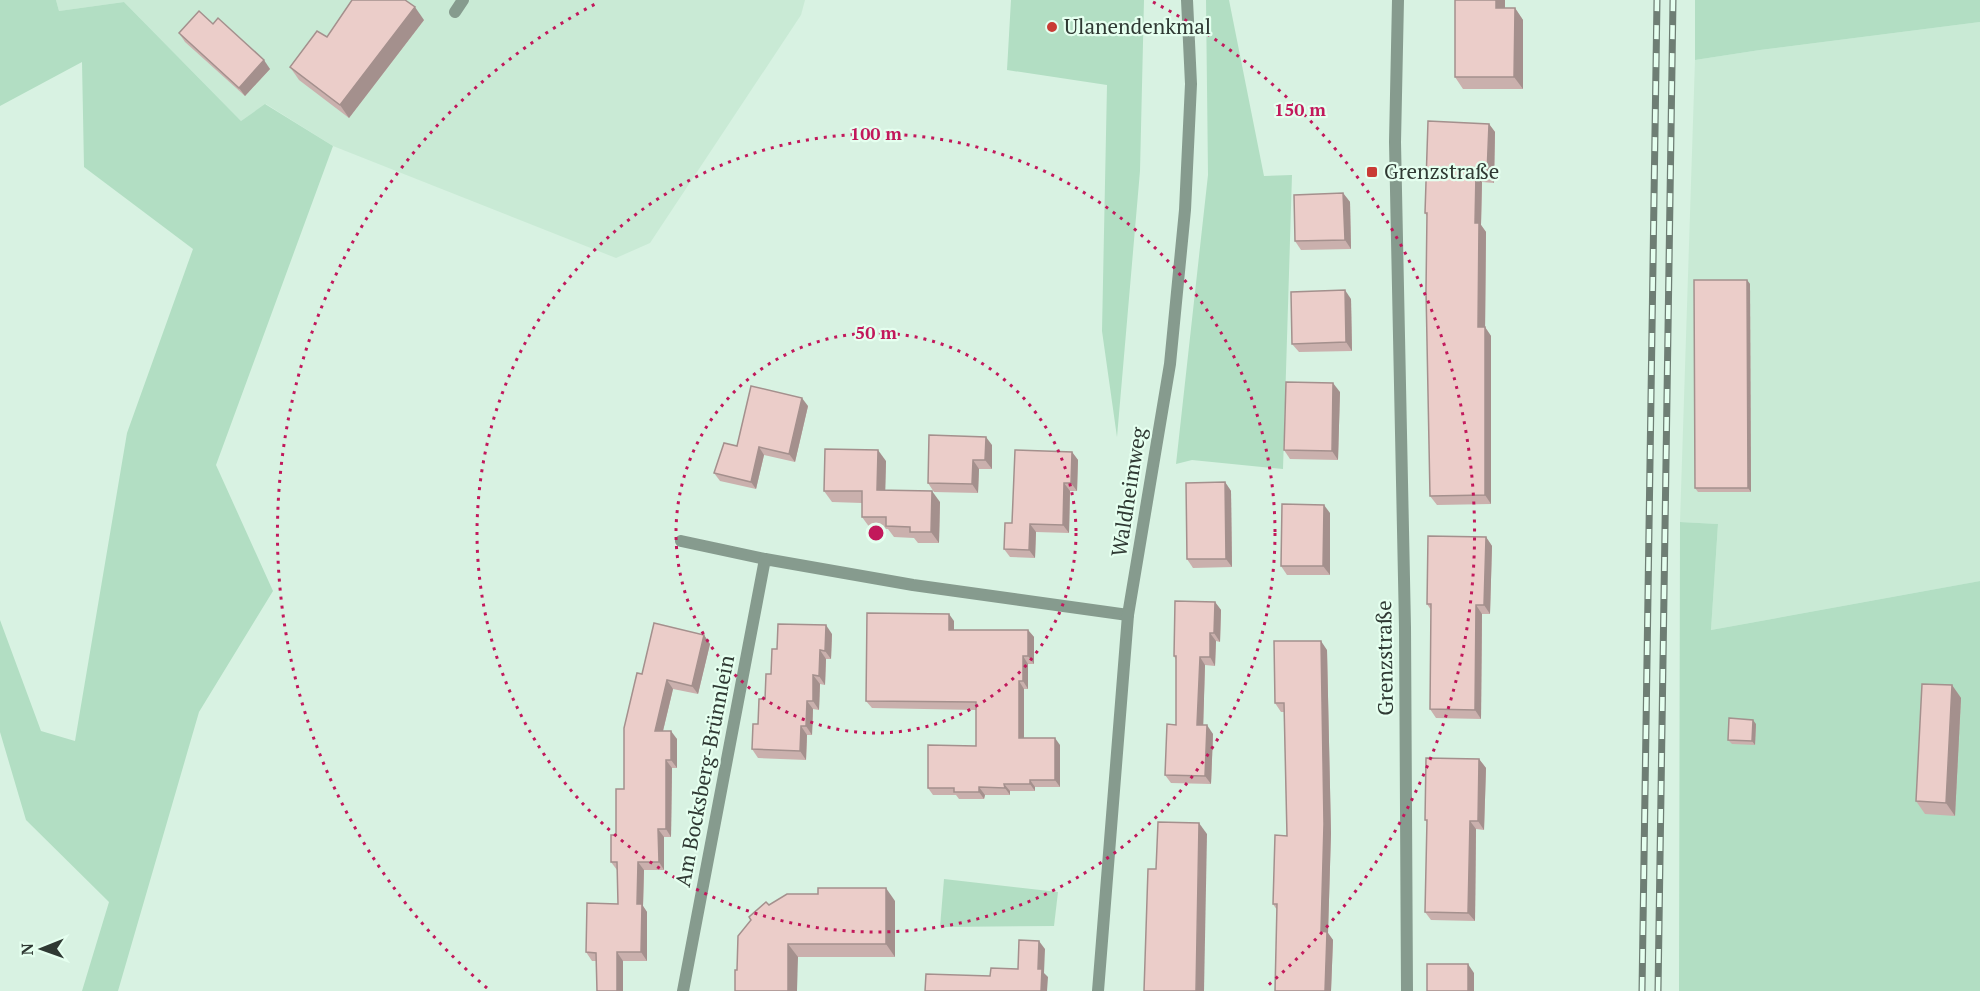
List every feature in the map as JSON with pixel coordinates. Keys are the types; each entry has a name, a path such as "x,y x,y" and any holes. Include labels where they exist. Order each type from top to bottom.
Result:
{"street":[{"path":"455,12 463,0"},
{"name":"Waldheimweg","path":"1098,991 1128,615 1170,364 1185,210 1191,84 1187,0"},
{"name":"Grenzstraße","path":"1398,0 1395,142 1405,627 1407,991"},
{"path":"681,541 765,559 925,586 1128,615"},
{"name":"Am Bocksberg-Brünnlein","path":"683,991 765,559"}],"shaded area":[{"path":"0,0 56,0 59,11 124,2 241,121 265,104 333,146 216,465 273,591 199,712 118,991 82,991 109,902 26,820 0,732 0,620 41,731 75,741 127,433 193,249 84,167 82,62 0,106"},
{"path":"56,0 805,0 801,15 650,243 616,258 333,146 266,104 241,121 124,2 59,11"},
{"path":"1011,0 1144,0 1140,171 1117,437 1102,331 1107,85 1007,70"},
{"path":"1206,0 1229,0 1264,176 1292,175 1283,469 1192,460 1176,464 1208,175"},
{"path":"1695,0 1980,0 1980,22 1695,60"},
{"path":"1980,22 1980,581 1711,630 1718,524 1680,522 1695,60"},
{"path":"1680,522 1718,524 1711,630 1980,581 1980,991 1679,991"},
{"path":"944,879 1058,892 1054,926 940,927"}],"building":[{"path":"352,0 405,0 415,7 340,105 290,67 317,31 327,37"},
{"path":"1455,0 1496,0 1496,8 1515,8 1514,77 1455,77"},
{"path":"199,11 213,24 218,18 264,60 239,88 179,33"},
{"path":"1428,121 1489,124 1487,174 1476,173 1475,223 1479,223 1478,327 1485,327 1485,495 1430,496 1426,290 1427,213 1425,213"},
{"path":"1343,193 1345,240 1295,241 1294,195"},
{"path":"1694,280 1747,280 1748,488 1695,488"},
{"path":"1345,290 1346,342 1292,344 1291,292"},
{"path":"1286,382 1333,383 1332,451 1284,450"},
{"path":"751,386 802,398 789,454 759,447 751,482 714,473 724,443 737,446"},
{"path":"929,435 986,437 985,460 973,460 972,484 928,483"},
{"path":"825,449 878,450 877,490 932,491 931,532 910,532 910,527 886,526 886,517 862,517 862,491 824,491"},
{"path":"1015,450 1072,452 1071,483 1064,483 1063,525 1030,524 1029,550 1004,549 1005,523 1012,523"},
{"path":"1225,482 1226,559 1187,559 1186,483"},
{"path":"1282,504 1324,505 1323,566 1281,566"},
{"path":"1428,536 1486,537 1484,605 1476,605 1475,710 1430,709 1431,604 1427,604"},
{"path":"1175,601 1215,602 1214,633 1210,633 1210,657 1200,657 1197,725 1207,725 1205,776 1165,775 1167,724 1176,725"},
{"path":"867,613 949,614 949,630 1028,630 1028,656 1023,656 1023,681 1019,681 1019,738 1055,738 1055,780 1030,780 1030,784 1004,784 1005,788 979,787 979,792 954,792 954,788 928,788 928,745 976,746 976,702 866,701"},
{"path":"654,623 704,635 692,686 667,680 655,731 671,731 671,760 666,760 666,829 658,829 659,862 638,862 637,904 642,904 641,952 617,952 617,991 597,991 596,953 586,952 587,903 618,904 617,862 611,862 611,835 616,835 616,789 624,789 624,728 637,673 642,674"},
{"path":"778,624 826,625 825,651 820,650 819,676 813,675 813,701 807,701 806,726 801,726 800,751 752,749 753,724 758,724 759,699 765,699 766,674 771,674 772,649 777,649"},
{"path":"1274,641 1321,641 1324,824 1321,931 1327,932 1325,991 1275,991 1277,904 1273,904 1275,835 1287,836 1284,703 1275,703"},
{"path":"1922,684 1952,685 1946,803 1916,801"},
{"path":"1729,718 1753,720 1752,741 1728,740"},
{"path":"1426,758 1479,759 1478,821 1470,821 1468,913 1425,912"},
{"path":"1158,822 1199,823 1196,991 1144,991 1148,869 1156,869"},
{"path":"818,888 886,888 886,944 788,944 788,991 735,991 738,936 751,920 749,917 766,902 769,905 787,894 818,894"},
{"path":"1019,940 1039,941 1038,969 1042,969 1041,991 925,991 926,974 990,976 991,968 1018,969"},
{"path":"1427,964 1468,964 1468,991 1427,991"}],"railway":[{"path":"1642,991 1657,0"},
{"path":"1658,991 1673,0"}],"place":[{"name":"Ulanendenkmal","path":"1052,27"},
{"name":"Grenzstraße","path":"1372,172"}]}
